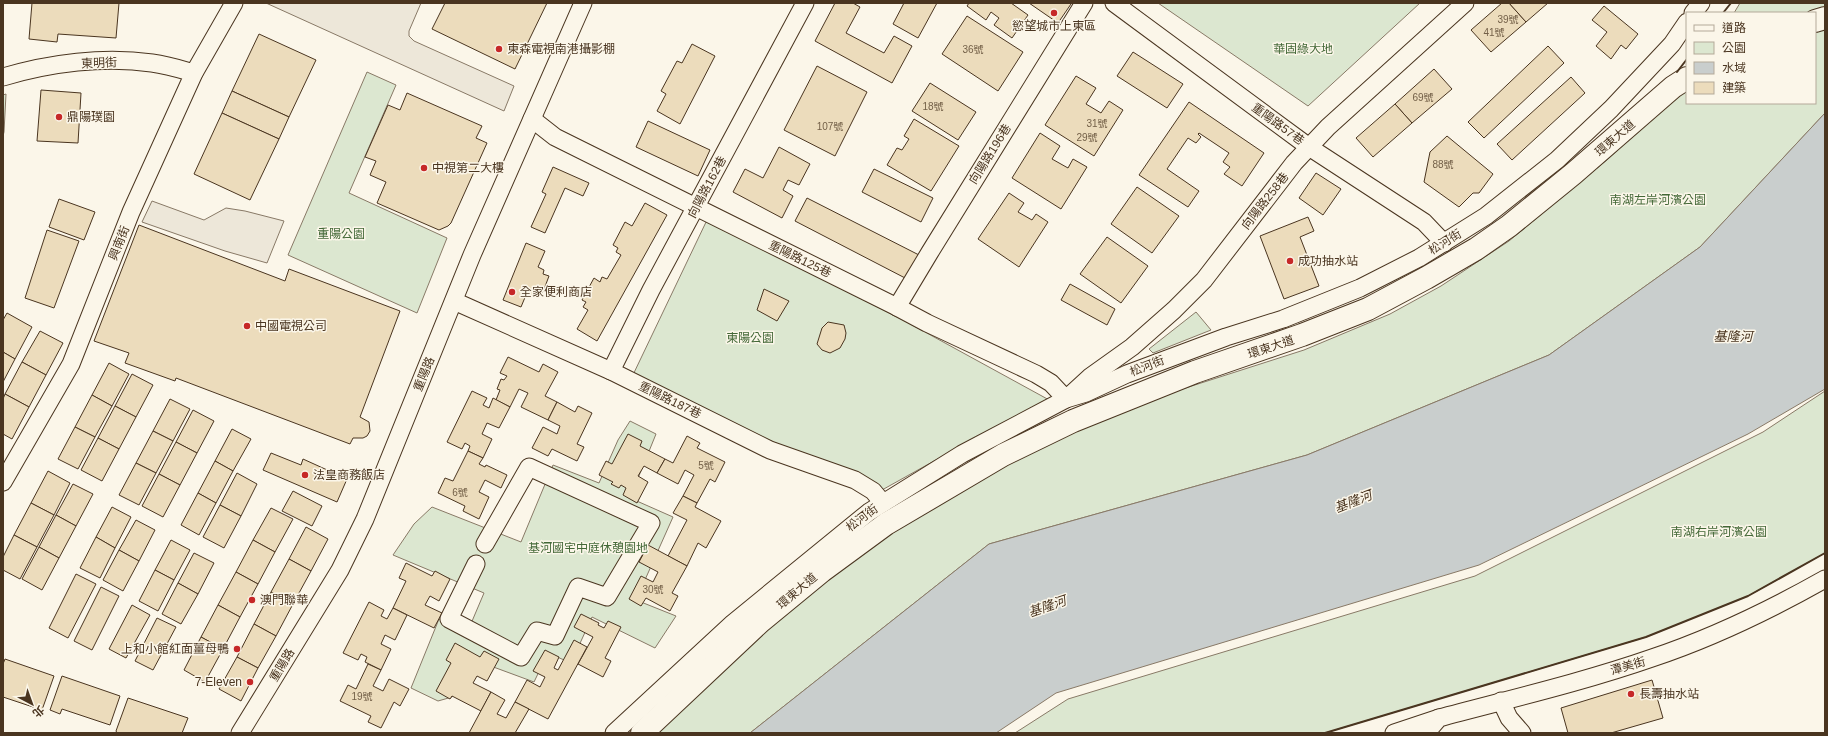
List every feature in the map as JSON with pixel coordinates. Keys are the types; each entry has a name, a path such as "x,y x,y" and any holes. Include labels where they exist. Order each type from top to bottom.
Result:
{"highway":[{"name":"環東大道","path":"642,733 760,622 822,571 886,524 1003,455 1073,421 1195,372 1302,335 1368,309 1426,278 1476,249 1508,226 1573,174 1673,86 1686,79"}],"street":[{"name":"興南街","path":"3,482 71,364 131,212 194,73 234,3"},
{"name":"重陽路","path":"240,733 340,570 365,519 454,301 583,3"},
{"name":"向陽路162巷","path":"611,371 696,207 805,3"},
{"name":"向陽路196巷","path":"898,307 941,233 1084,3"},
{"name":"重陽路57巷","path":"1114,3 1309,147 1424,222 1444,243"},
{"name":"向陽路258巷","path":"1066,399 1090,377 1132,347 1174,310 1199,285 1294,162 1328,127 1465,3"},
{"path":"1694,12 1700,3"},
{"name":"松河街","path":"614,733 733,623 869,512 962,454 1066,399 1086,393 1127,374 1226,337 1325,304 1397,270 1444,243 1486,216 1557,160 1611,109 1672,44 1686,23"},
{"name":"東明街","path":"3,77 48,67 100,61 152,63 194,73"},
{"name":"重陽路125巷","path":"532,119 555,137 898,307 926,323 1036,374 1051,383 1066,399"},
{"name":"重陽路187巷","path":"454,301 611,371 770,450 855,480 873,491 883,502"},
{"path":"476,564 449,619 521,657 537,631 555,636 578,587 607,597 651,523 528,467 485,544"},
{"name":"潭美街","path":"1394,733 1439,718 1652,658 1727,629 1781,604 1825,579"},
{"path":"1501,701 1509,718 1522,733"},
{"path":"1426,733 1439,718"}],"green space":[{"name":"華固綠大地","path":"1158,3 1420,3 1308,106"},
{"name":"南湖左岸河濱公園","path":"1740,3 1825,3 1825,113 1700,247 1549,355 1307,455 989,544 750,733 648,733 739,647 897,524 1029,452 1148,400 1304,350 1390,314 1441,286 1509,241 1608,159 1669,102 1686,80 1686,104 1816,104 1816,12 1735,12"},
{"name":"重陽公園","path":"367,72 396,85 349,193 447,238 417,313 288,255"},
{"path":"6,94 4,132 3,136 3,95"},
{"name":"東陽公園","path":"707,220 903,320 1051,401 934,461 882,490 631,379"},
{"path":"1196,312 1211,330 1153,353 1149,349"},
{"name":"南湖右岸河濱公園","path":"1825,391 1825,553 1748,596 1646,637 1325,733 1015,733 1068,699 1475,576 1763,432"},
{"name":"基河國宅中庭休憩園地","path":"630,421 656,434 630,498 673,517 636,600 676,616 655,648 592,617 571,663 548,653 534,682 469,658 452,697 438,701 411,688 439,619 467,633 484,593 393,555 414,524 432,507 521,542 553,465 599,483 618,440"}],"shaded area":[{"path":"266,3 421,3 409,31 409,36 414,41 514,86 504,111"},
{"path":"152,201 204,220 226,208 245,211 284,221 267,263 225,251 142,222"}],"water":[{"name":"基隆河","path":"1825,113 1825,389 1748,434 1479,565 1056,693 996,733 750,733 989,544 1307,455 1549,355 1700,247"}],"building":[{"path":"32,3 119,3 116,38 58,34 57,42 29,39"},
{"name":"東森電視南港攝影棚","path":"445,3 547,3 515,69 432,29"},
{"path":"835,3 853,3 860,7 846,33 884,53 894,36 912,46 892,83 815,41"},
{"path":"904,3 937,3 918,38 893,24"},
{"path":"969,3 1011,3 1028,15 1012,38 994,25 999,18 991,12 986,20 967,6"},
{"name":"慾望城市上東區","path":"1029,3 1070,3 1071,4 1058,23"},
{"path":"1502,3 1509,3 1526,22 1491,52 1471,30"},
{"path":"1509,3 1548,3 1526,22"},
{"path":"1604,6 1638,34 1626,49 1621,45 1611,59 1596,46 1607,32 1592,20"},
{"path":"967,16 1023,52 998,91 942,54"},
{"path":"259,34 316,60 289,117 232,91"},
{"path":"692,44 715,56 680,124 657,111 666,94 661,91 677,61 682,63"},
{"path":"1548,46 1564,63 1484,138 1468,122"},
{"path":"1133,52 1183,84 1167,108 1117,76"},
{"path":"817,66 867,92 835,156 784,130"},
{"path":"1434,69 1452,89 1412,123 1395,104"},
{"path":"1076,76 1096,88 1086,104 1101,113 1109,101 1123,110 1094,156 1045,125"},
{"path":"1571,77 1585,93 1512,160 1497,144"},
{"path":"930,83 976,112 958,140 912,111"},
{"name":"鼎陽璞園","path":"41,90 81,93 78,143 37,141"},
{"path":"232,91 289,117 279,139 222,113"},
{"name":"中視第二大樓","path":"407,93 482,126 476,138 487,143 451,223 439,230 377,203 386,182 370,175 376,161 365,157 388,105 400,110"},
{"path":"1189,102 1264,153 1242,186 1224,174 1230,167 1223,162 1229,153 1199,133 1198,134 1201,137 1196,143 1188,138 1167,169 1199,191 1188,207 1139,175"},
{"path":"1395,104 1412,123 1373,157 1356,138"},
{"path":"222,113 279,139 250,200 194,174"},
{"path":"914,119 959,146 931,191 887,165 897,148 902,150 909,139 904,136"},
{"path":"648,121 710,150 698,176 636,147"},
{"path":"1040,133 1060,146 1052,159 1068,168 1073,159 1087,167 1061,209 1012,178"},
{"path":"1447,136 1493,174 1479,193 1473,193 1459,207 1424,182 1430,152"},
{"path":"779,147 810,164 799,185 788,180 783,190 793,196 782,218 733,192 745,169 763,178"},
{"path":"553,167 589,183 583,196 565,188 545,233 531,227 546,194 542,192"},
{"path":"874,169 933,198 921,222 862,192"},
{"path":"1316,173 1341,189 1323,215 1299,198"},
{"path":"1137,187 1179,216 1152,253 1111,224"},
{"path":"1009,193 1024,203 1018,212 1032,220 1036,214 1048,222 1019,267 978,239"},
{"path":"807,198 919,255 907,279 795,221"},
{"path":"59,199 95,212 84,240 49,227"},
{"path":"645,203 667,215 597,341 577,329 588,310 583,307 586,302 582,300 594,278 600,282 602,277 607,279 621,255 616,252 618,248 613,245 625,222 632,226"},
{"name":"成功抽水站","path":"1308,217 1314,231 1300,237 1319,286 1284,299 1260,236"},
{"name":"中國電視公司","path":"139,225 285,281 289,269 400,311 360,417 369,422 370,431 367,436 363,438 353,438 350,444 176,378 175,381 125,363 129,353 94,341"},
{"path":"47,230 79,241 54,308 25,298"},
{"path":"1107,237 1148,266 1121,303 1080,274"},
{"path":"526,243 545,251 538,267 544,270 543,274 549,276 543,292 535,292 532,297 526,295 521,307 503,300"},
{"path":"1070,284 1115,309 1107,325 1061,300"},
{"path":"764,289 789,301 777,321 757,310"},
{"path":"7,313 32,327 15,359 3,352 3,320"},
{"path":"828,322 844,325 846,333 845,339 840,348 830,353 822,350 817,344 822,328"},
{"path":"40,331 63,343 46,375 22,362"},
{"path":"3,352 15,359 3,382"},
{"path":"508,357 539,372 543,364 558,372 545,396 557,402 548,420 521,407 528,393 519,389 510,407 496,400 500,390 497,389 501,379 504,380 507,376 500,373"},
{"path":"22,362 46,375 29,407 5,394"},
{"path":"109,363 129,374 112,406 92,395"},
{"path":"132,374 153,385 136,417 115,406"},
{"path":"472,391 487,398 483,405 489,408 493,398 510,407 499,428 487,423 482,434 492,439 483,458 468,451 470,446 465,443 462,449 447,442"},
{"path":"5,394 29,407 12,439 3,434 3,399"},
{"path":"92,395 112,406 95,437 75,427"},
{"path":"170,399 190,409 173,441 153,431"},
{"path":"557,402 575,412 578,406 592,413 577,444 584,447 577,461 552,449 548,456 532,448 543,427 557,434 560,426 548,420"},
{"path":"115,406 136,417 119,449 98,438"},
{"path":"193,410 214,421 197,453 176,442"},
{"path":"75,427 95,437 78,469 58,459"},
{"path":"232,429 251,439 233,471 215,461"},
{"path":"153,431 173,441 156,473 136,463"},
{"path":"628,434 642,441 640,446 665,459 657,473 644,466 638,476 648,482 637,503 623,495 626,488 621,485 619,488 611,484 613,482 599,475 606,461 612,464"},
{"path":"687,436 700,443 697,448 725,462 715,482 710,479 697,503 683,496 694,475 685,470 678,484 657,473 665,459 673,463"},
{"path":"98,438 119,449 102,481 81,470"},
{"path":"176,442 197,453 180,485 159,474"},
{"path":"468,451 483,458 479,464 485,467 486,465 507,475 501,488 485,480 479,492 489,497 479,519 463,511 465,506 438,493 445,478 453,481"},
{"name":"法皇商務飯店","path":"271,453 301,465 303,459 347,479 337,502 263,470"},
{"path":"215,461 233,471 216,503 198,493"},
{"path":"136,463 156,473 139,505 119,495"},
{"path":"48,471 70,483 54,515 31,503"},
{"path":"237,473 257,484 241,516 220,505"},
{"path":"159,474 180,485 163,517 142,506"},
{"path":"73,484 93,494 76,526 56,515"},
{"path":"293,491 322,506 312,526 282,511"},
{"path":"198,493 216,503 199,535 181,525"},
{"path":"683,496 697,503 695,507 721,521 706,548 698,543 687,566 668,556 687,520 673,513"},
{"path":"31,503 54,515 37,547 14,535"},
{"path":"220,505 241,516 224,548 203,537"},
{"path":"112,507 131,517 115,548 96,537"},
{"path":"271,508 293,519 275,552 253,540"},
{"path":"56,515 76,526 59,558 39,547"},
{"path":"136,520 155,530 139,561 119,550"},
{"path":"306,527 328,539 311,571 289,559"},
{"path":"14,535 37,547 20,579 3,570 3,557"},
{"path":"96,537 115,548 100,578 80,568"},
{"path":"171,540 190,550 174,580 155,570"},
{"path":"253,540 275,552 258,584 236,572"},
{"path":"648,545 687,566 672,593 678,596 670,611 646,598 641,606 629,599 641,576 653,582 658,572 639,562"},
{"path":"39,547 59,558 42,590 22,579"},
{"path":"119,550 139,561 123,591 103,580"},
{"path":"194,553 214,563 198,594 178,583"},
{"path":"289,559 311,571 293,604 271,592"},
{"path":"406,563 432,576 435,571 450,579 439,601 430,596 425,605 442,613 434,628 393,608 406,581 399,578"},
{"path":"155,570 174,580 158,611 139,601"},
{"path":"236,572 258,584 240,617 218,605"},
{"path":"76,574 96,584 68,638 49,628"},
{"path":"178,583 198,594 181,624 162,614"},
{"path":"101,587 119,596 92,650 74,641"},
{"path":"271,592 293,604 276,636 254,624"},
{"path":"369,602 384,610 381,616 387,619 393,608 407,615 395,640 385,635 381,644 391,649 381,670 365,662 367,657 361,654 358,660 343,653"},
{"path":"132,605 150,615 126,658 109,649"},
{"path":"218,605 240,617 223,649 201,637"},
{"path":"581,614 599,623 598,625 604,628 608,621 621,627 605,658 611,661 603,677 578,664 593,637 574,627"},
{"path":"157,618 176,627 153,670 135,661"},
{"path":"254,624 276,636 258,668 237,657"},
{"path":"201,637 223,649 205,682 184,670"},
{"path":"574,640 587,647 548,719 515,702 527,680 540,687 545,677 533,671 545,650 559,657 554,668 558,670"},
{"path":"455,643 480,657 484,651 499,659 487,681 477,676 473,683 491,692 481,711 452,696 450,699 436,691 451,663 446,660"},
{"path":"237,657 258,668 241,701 219,689"},
{"path":"5,659 54,676 42,710 3,697 3,664"},
{"path":"368,664 381,670 373,686 383,691 389,679 409,689 400,706 394,702 381,728 368,722 371,716 340,701 348,685 356,689"},
{"path":"62,676 120,696 110,725 62,709 60,714 50,710"},
{"name":"長壽抽水站","path":"1652,680 1663,718 1611,733 1568,733 1561,708"},
{"path":"491,692 505,700 497,714 506,718 515,702 529,709 515,733 469,733"},
{"path":"128,698 188,718 182,733 117,733 116,731"}],"wall":[{"path":"1724,12 1731,3"},
{"path":"1677,72 1686,60"},
{"path":"1325,733 1646,637 1748,596 1825,553"}],"place":[{"name":"慾望城市上東區","path":"1054,13"},
{"name":"東森電視南港攝影棚","path":"499,49"},
{"name":"鼎陽璞園","path":"59,117"},
{"name":"中視第二大樓","path":"424,168"},
{"name":"成功抽水站","path":"1290,261"},
{"name":"全家便利商店","path":"512,292"},
{"name":"中國電視公司","path":"247,326"},
{"name":"法皇商務飯店","path":"305,475"},
{"name":"澳門聯華","path":"252,600"},
{"name":"上和小館紅面薑母鴨","path":"237,649"},
{"name":"7-Eleven","path":"250,682"},
{"name":"長壽抽水站","path":"1631,694"}]}
